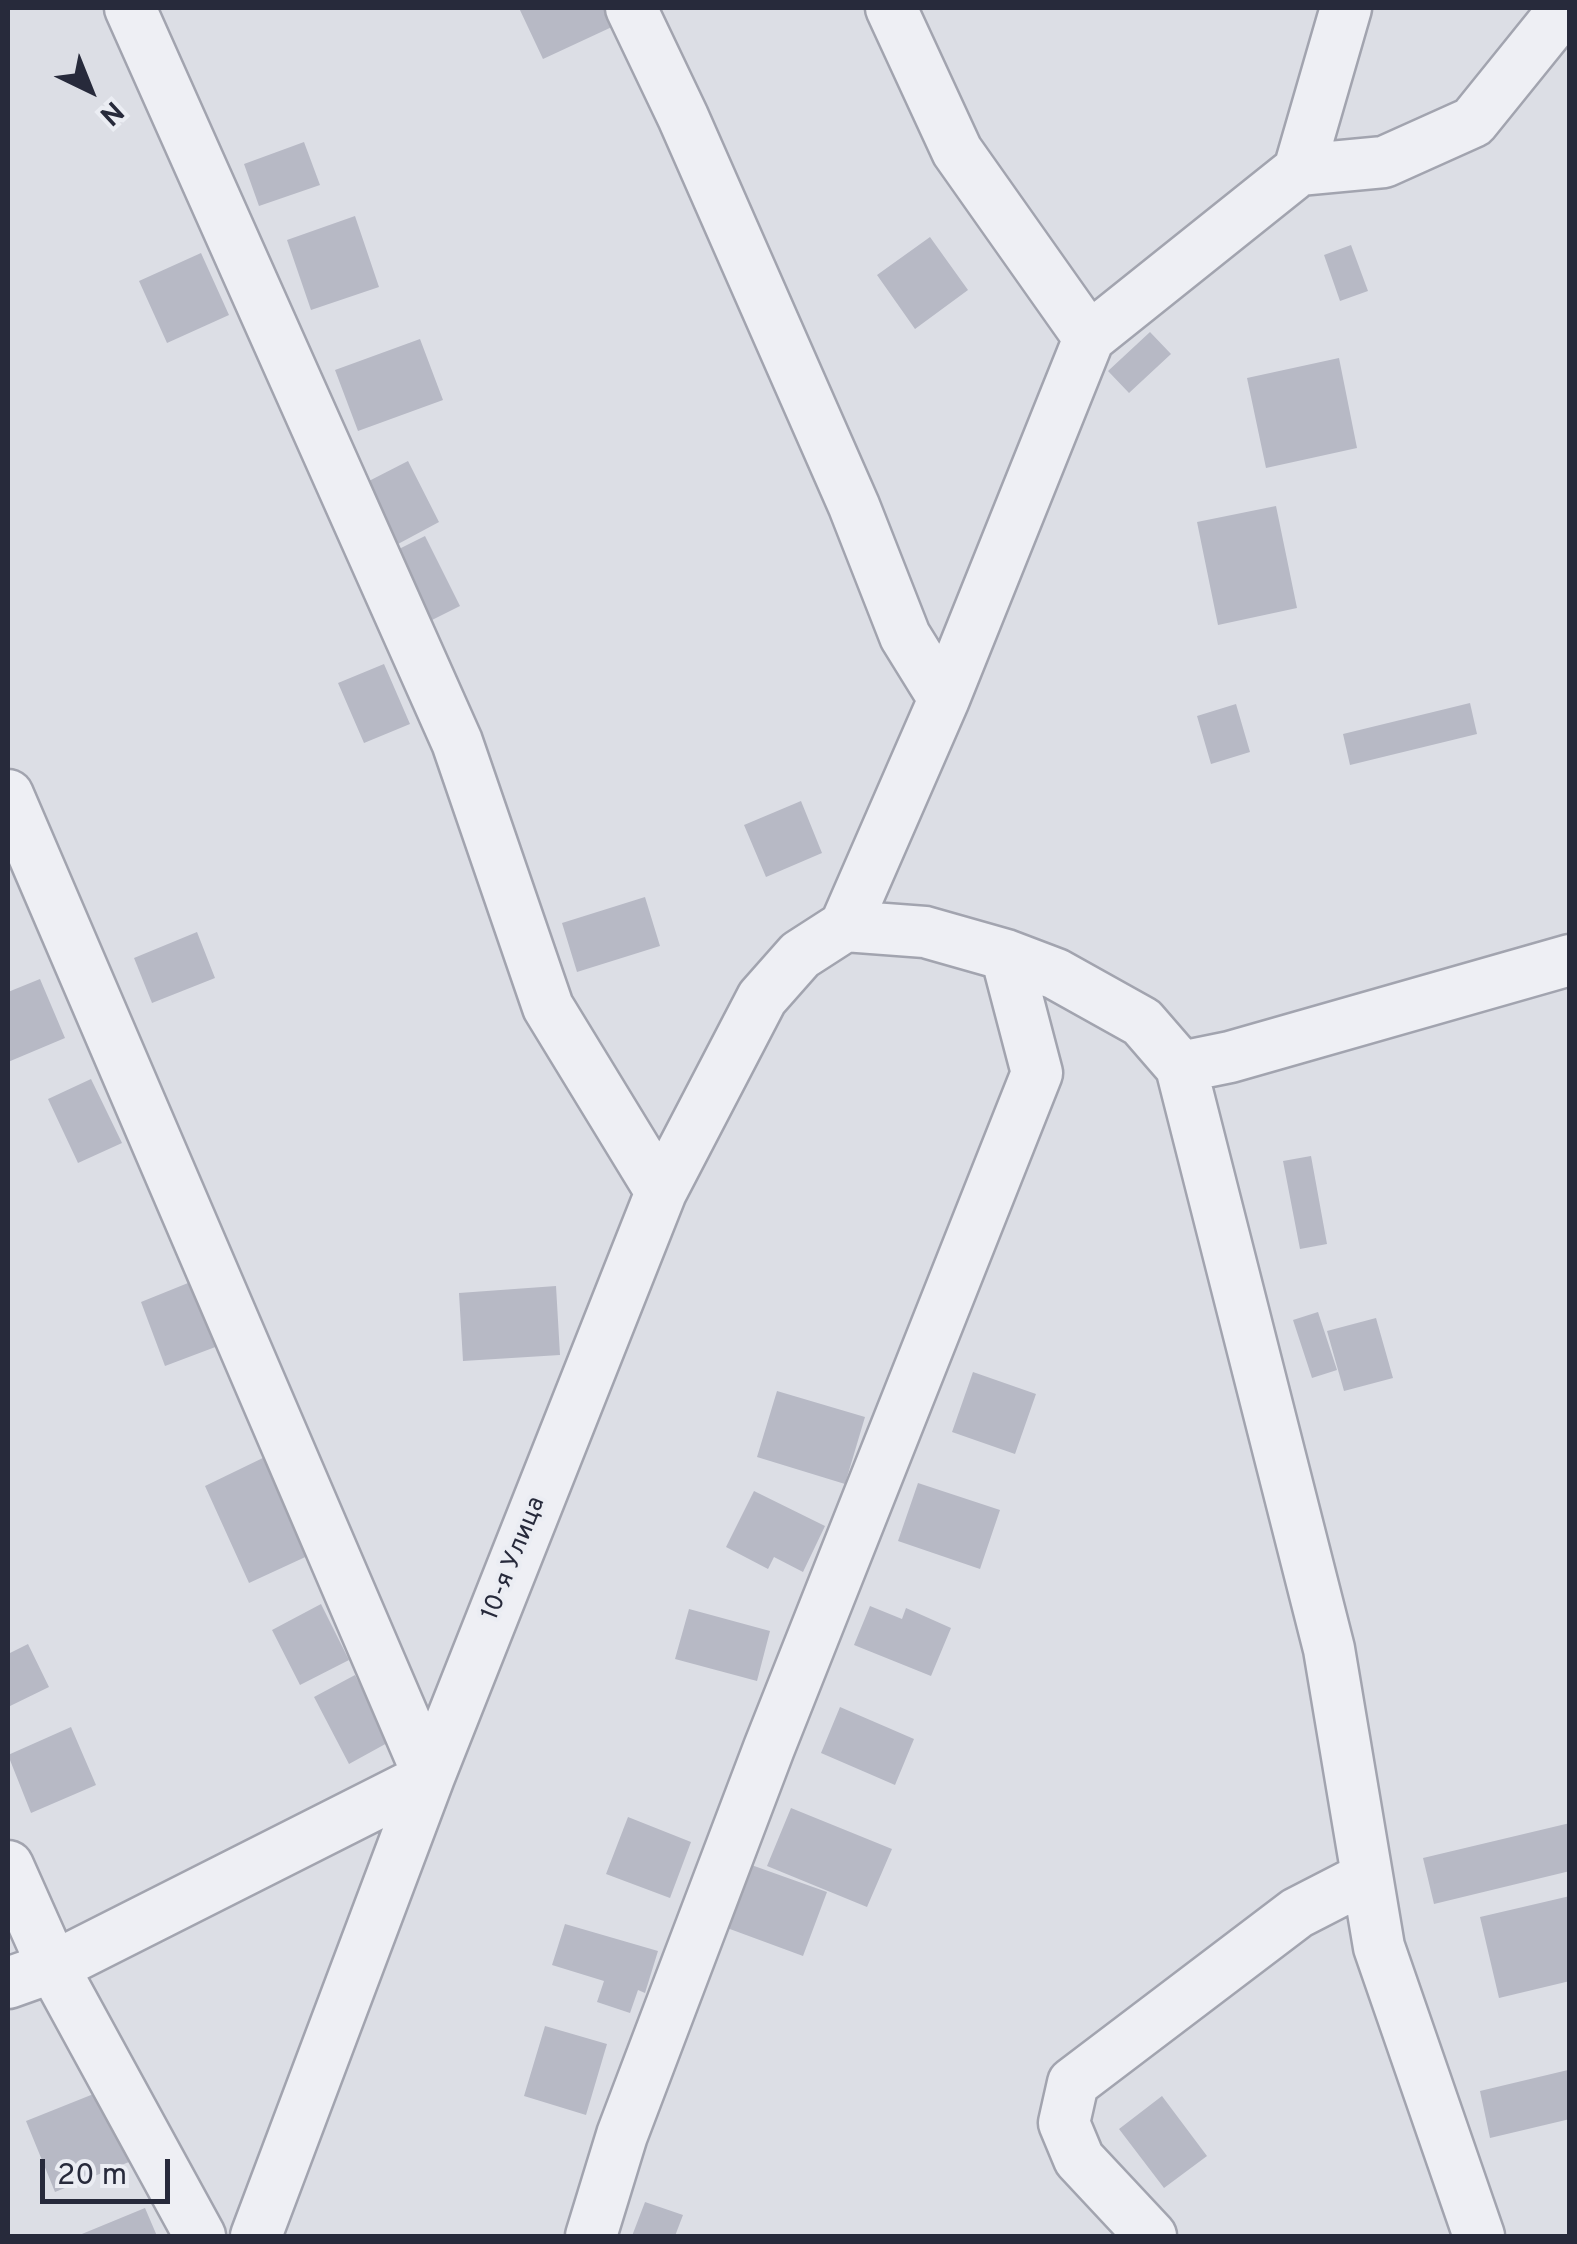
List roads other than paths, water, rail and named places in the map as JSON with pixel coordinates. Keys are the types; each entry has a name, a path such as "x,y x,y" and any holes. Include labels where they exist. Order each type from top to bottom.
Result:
{"street":[{"path":"130,8 457,742 548,1008 661,1192"},
{"path":"631,8 683,116 838,470 905,636 944,699"},
{"path":"891,8 957,150 1089,338"},
{"path":"1299,170 1346,8"},
{"path":"1480,2236 1379,1947 1330,1649 1181,1066 1142,1022 1056,974 1006,954 925,932 846,926 944,699 1089,338 1299,170 1384,162 1473,122 1566,8"},
{"path":"8,795 428,1777 30,1975"},
{"name":"10-я Улица","path":"256,2236 428,1777 661,1192 762,998 800,955 846,926"},
{"path":"592,2236 622,2135 769,1748 1037,1073 1006,954"},
{"path":"1181,1066 1230,1058 1570,960"},
{"path":"8,1866 30,1975 200,2236"},
{"path":"1150,2236 1079,2159 1064,2123 1073,2084 1298,1913 1367,1876"}]}
